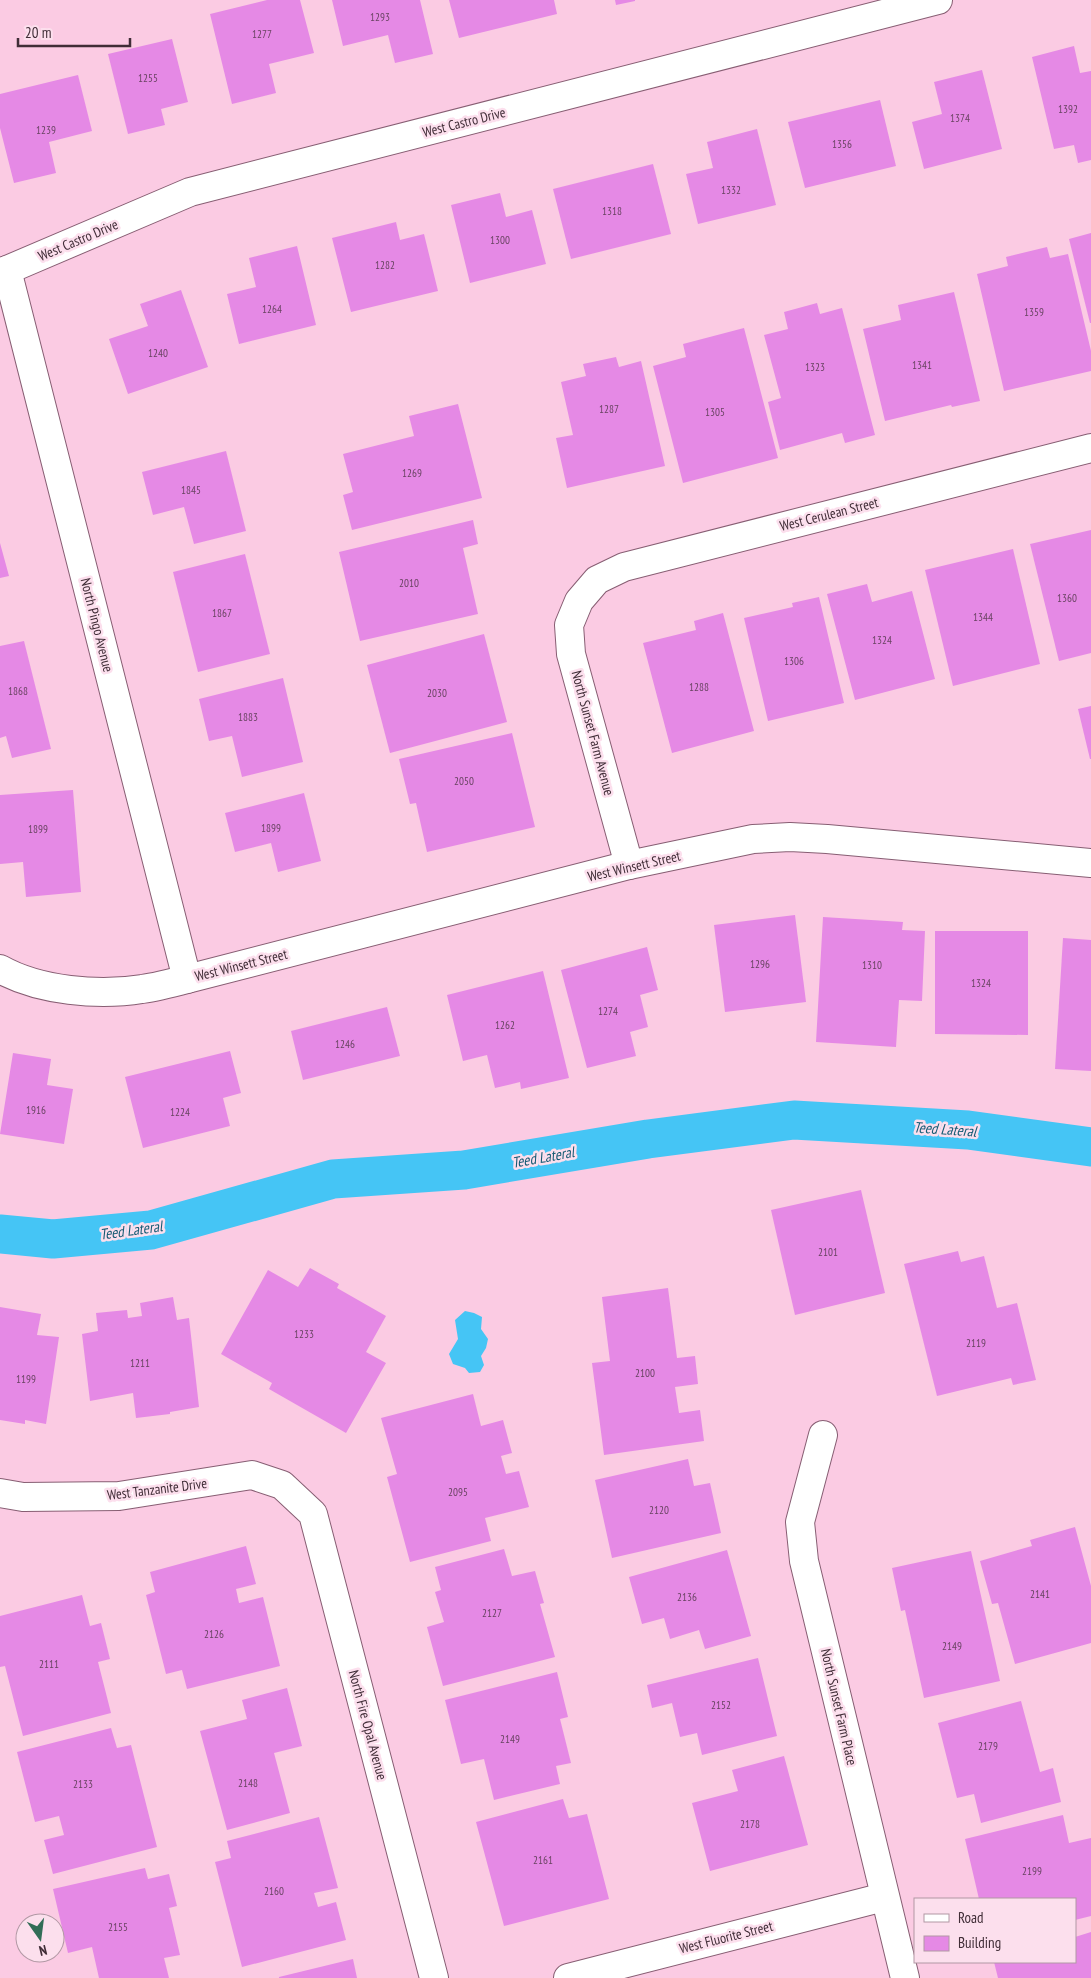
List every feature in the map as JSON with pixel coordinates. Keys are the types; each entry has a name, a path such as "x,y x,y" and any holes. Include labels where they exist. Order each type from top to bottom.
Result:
{"street":[{"name":"West Castro Drive","path":"3,271 190,192 938,0"},
{"name":"North Pingo Avenue","path":"3,271 187,979"},
{"name":"West Cerulean Street","path":"579,601 597,580 624,567 1091,448"},
{"name":"North Sunset Farm Avenue","path":"579,601 569,625 572,654 629,865"},
{"name":"West Winsett Street","path":"0,968 9,974 51,986 95,992 142,989 629,865 753,840 827,839 1091,863"},
{"name":"North Sunset Farm Place","path":"823,1435 800,1522 804,1561 905,1978"},
{"name":"West Tanzanite Drive","path":"0,1493 23,1497 119,1496 252,1476 282,1485"},
{"name":"North Fire Opal Avenue","path":"282,1485 313,1514 434,1978"},
{"name":"West Fluorite Street","path":"568,1978 884,1897"}],"water":[{"path":"465,1311 482,1317 481,1329 488,1339 486,1348 481,1356 484,1365 480,1372 469,1373 465,1368 453,1364 449,1354 458,1339 455,1320"}],"building":[{"path":"267,0 300,0 314,53 269,64 276,93 232,104 210,14"},
{"path":"332,0 420,0 433,54 395,63 388,35 343,46"},
{"path":"449,0 554,0 557,14 459,38"},
{"path":"615,0 635,0 635,1 616,5"},
{"path":"172,39 188,102 161,109 165,125 128,134 108,54"},
{"path":"1074,46 1080,73 1091,71 1091,160 1078,163 1074,145 1054,149 1032,57"},
{"path":"982,70 1002,149 924,169 912,122 942,114 934,82"},
{"path":"78,75 92,131 49,142 56,173 14,183 0,128 0,94"},
{"path":"880,100 896,166 805,188 788,122"},
{"path":"757,129 776,205 698,224 686,174 713,168 707,142"},
{"path":"653,164 671,234 571,259 553,189"},
{"path":"500,193 506,217 532,210 546,264 470,283 451,205"},
{"path":"396,222 400,240 424,234 438,291 351,312 332,238"},
{"path":"1091,233 1091,323 1090,323 1069,239"},
{"path":"297,246 316,325 239,344 227,294 256,287 249,258"},
{"path":"1047,247 1050,258 1068,254 1091,351 1091,371 1004,391 977,274 1008,266 1006,257"},
{"path":"181,290 208,367 128,394 109,339 148,326 140,304"},
{"path":"954,292 980,401 952,407 951,405 885,421 863,329 901,320 898,305"},
{"path":"817,303 820,314 842,308 875,435 845,443 842,433 780,450 768,402 781,398 764,335 788,329 784,312"},
{"path":"744,328 778,458 683,483 653,366 686,357 683,344"},
{"path":"616,357 619,367 641,361 665,466 567,488 556,438 573,435 561,382 586,376 583,364"},
{"path":"458,404 482,498 352,530 343,495 353,492 343,454 414,436 409,416"},
{"path":"226,451 246,531 194,544 184,507 153,515 142,472"},
{"path":"473,520 478,544 463,548 478,614 360,641 339,552"},
{"path":"1091,530 1091,653 1059,661 1030,544"},
{"path":"0,543 9,576 0,578"},
{"path":"1013,549 1040,664 953,686 925,570"},
{"path":"245,554 270,654 198,672 173,572"},
{"path":"867,584 872,602 912,591 935,679 855,700 827,594"},
{"path":"819,597 844,703 768,721 744,618 793,607 792,603"},
{"path":"723,613 754,731 672,753 643,643 696,630 694,621"},
{"path":"484,634 507,722 390,753 367,665"},
{"path":"24,641 51,749 12,758 6,736 0,738 0,646"},
{"path":"283,678 303,762 242,777 232,736 209,741 199,699"},
{"path":"1091,706 1091,759 1090,759 1078,709"},
{"path":"512,733 535,827 427,852 416,803 410,804 399,759"},
{"path":"73,790 81,892 26,897 23,862 0,864 0,795"},
{"path":"304,793 321,861 278,872 271,843 235,852 225,813"},
{"path":"795,915 806,1002 725,1012 714,925"},
{"path":"823,917 903,922 902,930 925,931 922,1001 899,1000 896,1047 816,1042"},
{"path":"935,931 1028,931 1028,1035 935,1034"},
{"path":"1063,938 1091,940 1091,1071 1055,1069"},
{"path":"647,947 658,990 640,995 648,1027 630,1032 636,1056 587,1068 561,970"},
{"path":"543,971 569,1078 521,1089 520,1082 495,1088 487,1055 463,1061 447,995"},
{"path":"387,1007 400,1056 303,1080 291,1031"},
{"path":"230,1051 241,1093 223,1098 230,1126 143,1148 125,1077"},
{"path":"13,1053 51,1059 47,1085 73,1089 64,1144 0,1134"},
{"path":"861,1190 885,1293 795,1315 771,1210"},
{"path":"958,1251 961,1262 984,1256 997,1308 1017,1303 1036,1380 1013,1385 1011,1378 937,1396 904,1264"},
{"path":"310,1268 339,1284 337,1288 386,1316 366,1352 386,1363 346,1433 269,1389 272,1383 221,1354 268,1270 298,1287"},
{"path":"668,1288 677,1358 695,1356 698,1384 675,1387 679,1413 700,1410 704,1441 604,1455 592,1363 610,1361 602,1297"},
{"path":"173,1297 177,1320 189,1318 199,1407 170,1412 170,1414 136,1418 133,1393 90,1401 82,1334 98,1331 96,1313 127,1310 128,1318 142,1316 140,1303"},
{"path":"0,1307 41,1314 37,1335 59,1337 46,1424 25,1420 25,1424 0,1420"},
{"path":"473,1394 481,1426 503,1420 512,1453 501,1456 506,1474 519,1471 529,1507 485,1518 491,1541 410,1562 387,1477 397,1474 381,1418"},
{"path":"688,1459 694,1486 710,1483 721,1533 612,1558 595,1480"},
{"path":"1075,1527 1091,1586 1091,1643 1015,1664 998,1603 992,1604 980,1561 1032,1546 1030,1540"},
{"path":"246,1546 256,1584 236,1589 239,1603 263,1597 280,1666 187,1689 182,1670 166,1674 146,1595 155,1592 150,1572"},
{"path":"504,1549 512,1576 535,1571 544,1603 540,1604 555,1657 443,1686 427,1627 444,1622 435,1592 441,1590 435,1567"},
{"path":"727,1550 751,1636 705,1649 699,1630 670,1639 664,1618 642,1624 629,1577"},
{"path":"971,1551 1000,1681 924,1698 905,1610 901,1611 892,1568"},
{"path":"82,1595 90,1626 101,1623 110,1659 98,1662 111,1713 23,1736 5,1666 0,1667 0,1616"},
{"path":"758,1658 777,1736 702,1755 697,1733 680,1737 672,1703 652,1708 647,1685"},
{"path":"557,1672 568,1717 560,1719 571,1763 556,1766 560,1784 494,1800 484,1759 461,1764 445,1700"},
{"path":"287,1688 302,1746 274,1753 290,1813 227,1830 200,1731 247,1719 242,1700"},
{"path":"1021,1701 1040,1772 1053,1768 1061,1802 981,1823 974,1794 957,1798 938,1723"},
{"path":"111,1728 117,1748 131,1745 157,1847 53,1874 44,1840 64,1835 59,1816 35,1822 17,1752"},
{"path":"784,1756 808,1845 710,1871 692,1803 738,1791 732,1770"},
{"path":"563,1799 569,1818 587,1814 609,1899 504,1926 476,1822"},
{"path":"1063,1815 1069,1843 1091,1838 1091,1916 1076,1920 1076,1898 979,1898 965,1839"},
{"path":"319,1817 338,1888 314,1893 318,1907 336,1902 346,1940 242,1967 215,1862 231,1858 227,1841"},
{"path":"145,1868 148,1879 169,1874 177,1906 169,1908 180,1955 164,1958 169,1978 99,1978 92,1947 68,1953 65,1940 65,1913 59,1913 53,1889"},
{"path":"1091,1932 1091,1978 998,1978 994,1963 1076,1963 1076,1937"},
{"path":"353,1959 357,1978 279,1978 279,1977"}],"waterway":[{"name":"Teed Lateral","path":"0,1234 53,1239 151,1230 333,1179 464,1170 648,1139 794,1120 968,1130 1091,1147"}]}
